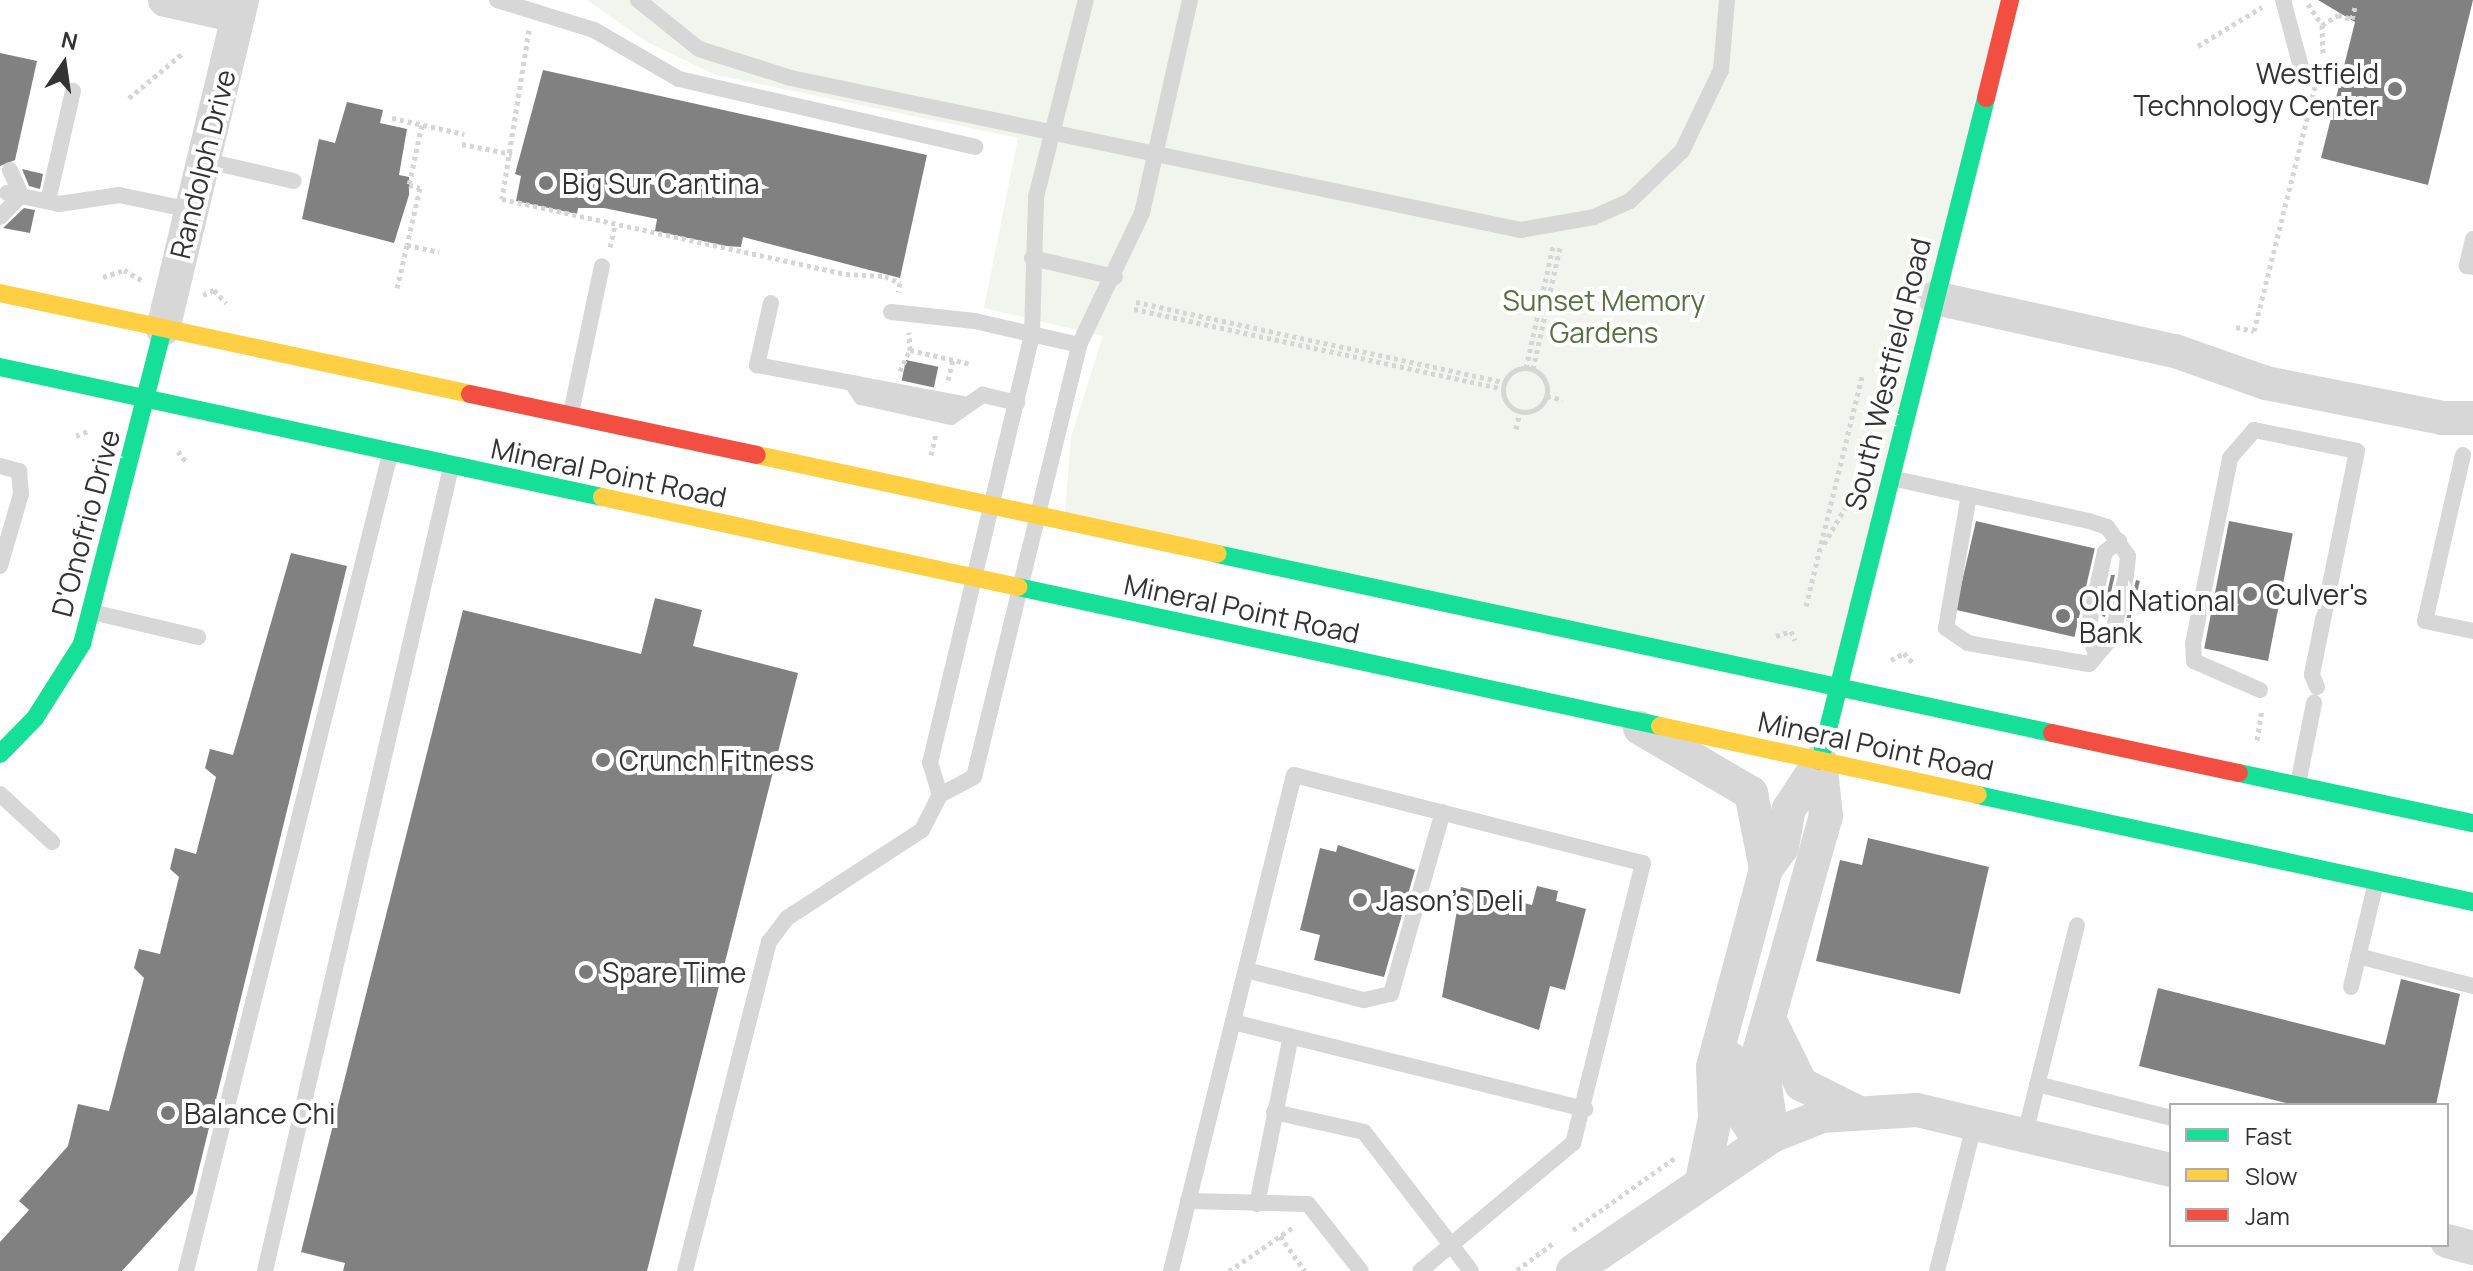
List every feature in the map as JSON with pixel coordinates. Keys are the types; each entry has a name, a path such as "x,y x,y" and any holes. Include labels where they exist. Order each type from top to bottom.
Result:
{"main road":[{"name":"South Westfield Road","path":"1820,761 2010,0"},
{"name":"Mineral Point Road","path":"0,293 1036,518 2473,823"},
{"name":"D'Onofrio Drive","path":"0,754 7,735 66,673 92,612 163,329"},
{"name":"Mineral Point Road","path":"0,367 977,581 2473,902"}],"street":[{"path":"165,0 240,8"},
{"name":"Randolph Drive","path":"163,329 240,8"},
{"path":"1935,298 2175,351 2266,383 2442,418 2473,418"},
{"path":"1624,718 1751,793 1766,869"},
{"path":"1702,1181 1715,1118 1713,1067 1723,1042 1766,869 1782,847 1789,809 1820,761"},
{"path":"1766,1140 1759,1070 1826,816 1820,761"},
{"path":"1772,1025 1801,1084 1856,1111"},
{"path":"1723,1042 1739,1109 1766,1140"},
{"path":"1573,1271 1766,1140 1856,1111 1917,1110 2169,1170"},
{"path":"2449,1242 2473,1248"}],"lane":[{"path":"497,0 594,30 679,79 975,147"},
{"path":"638,0 699,49 737,64 1470,223 1521,230 1594,217 1630,201 1657,177 1703,116 1721,70 1727,0"},
{"path":"940,795 930,763 977,581 1032,335 1036,197 1086,0"},
{"path":"685,1271 769,942 787,918 922,830 940,795 974,777 1079,345 1115,277 1156,155 1190,0"},
{"path":"2275,2 2301,67"},
{"path":"48,201 73,91"},
{"path":"203,160 294,181"},
{"path":"0,217 14,194 10,170"},
{"path":"14,194 48,201 119,195 191,210"},
{"path":"2473,239 2467,266 2473,267"},
{"path":"1032,258 1115,277"},
{"path":"570,417 602,266"},
{"path":"771,303 757,365 963,404"},
{"path":"896,312 1079,345"},
{"path":"852,383 861,397 951,417 963,404 983,395 1017,403"},
{"path":"2260,690 2194,661 2193,644 2230,458 2254,430 2357,451 2312,675 2315,695 2298,787"},
{"path":"186,1271 390,454"},
{"path":"2463,455 2425,621 2473,631"},
{"path":"0,466 19,471 21,494 2,558"},
{"path":"265,1271 451,467"},
{"path":"1890,477 2089,521 2119,541 2128,556 2112,637 2078,667 1968,643 1946,628 1969,495"},
{"path":"2096,653 2087,633 2105,552 2119,541"},
{"path":"92,612 198,637"},
{"path":"1171,1271 1294,775 1643,863 1585,1109 1573,1143 1420,1271"},
{"path":"0,794 52,842"},
{"path":"1246,970 1364,1000 1391,994 1443,812"},
{"path":"2351,987 2376,880"},
{"path":"2025,1134 2077,925"},
{"path":"2358,956 2473,986"},
{"path":"1233,1022 1585,1109"},
{"path":"1257,1204 1291,1036"},
{"path":"2037,1084 2169,1117"},
{"path":"1274,1112 1364,1132 1471,1271"},
{"path":"1937,1271 1975,1122"},
{"path":"1188,1201 1308,1204 1361,1271"}],"path":[{"path":"2236,327 2254,331 2323,56 2322,25 2306,0"},
{"path":"2198,46 2275,2"},
{"path":"2322,25 2338,15 2352,19 2355,7"},
{"path":"516,24 530,27 507,134 516,136 502,199 846,274 885,276 900,283 896,312 910,350 895,392"},
{"path":"129,98 183,53"},
{"path":"392,118 464,134"},
{"path":"397,288 420,188 409,185 422,125"},
{"path":"462,144 512,154"},
{"path":"407,245 439,252"},
{"path":"1135,306 1504,386 1529,368 1556,246"},
{"path":"124,270 129,278"},
{"path":"205,295 214,290"},
{"path":"910,350 971,364"},
{"path":"1504,386 1509,406 1520,412 1534,411 1547,396 1546,382 1529,368"},
{"path":"1806,606 1863,373"},
{"path":"1547,396 1563,400"},
{"path":"1516,429 1520,412"},
{"path":"76,436 90,430"},
{"path":"178,451 186,462"},
{"path":"1791,631 1794,640"},
{"path":"1893,660 1904,653"},
{"path":"1517,1270 1690,1146"},
{"path":"1229,1271 1296,1226"},
{"path":"1280,1236 1305,1271"}],"green space":[{"name":"Sunset Memory Gardens","path":"587,0 2010,0 1837,688 1064,524 1071,437 1103,336 984,308 1018,138 716,75 647,42"}],"building":[{"name":"Westfield Technology Center","path":"2318,0 2473,0 2428,185 2321,158 2355,22"},
{"path":"0,53 37,61 15,160 0,166"},
{"path":"543,70 927,155 900,278 743,237 741,247 726,246 655,231 657,219 604,208 578,208 577,214 516,201 521,176 515,174"},
{"path":"347,102 383,110 380,123 407,129 399,175 409,177 409,195 394,243 302,219 319,139 335,143"},
{"path":"22,169 43,174 40,189 29,186"},
{"path":"24,208 35,210 30,233 3,228"},
{"path":"906,360 938,367 934,387 902,381"},
{"path":"1976,521 2095,548 2074,637 1956,610"},
{"name":"Culver's","path":"2229,521 2293,533 2268,661 2204,649"},
{"path":"291,553 347,566 193,1193 122,1271 0,1271 0,1242 29,1210 19,1201 68,1146 78,1104 109,1111 144,978 134,968 139,949 160,954 179,877 170,869 175,848 196,854 216,777 205,768 210,749 233,755"},
{"path":"2111,575 2115,575 2105,617 2102,616"},
{"path":"2136,580 2140,581 2130,622 2126,621"},
{"path":"655,598 702,610 693,646 798,673 647,1271 343,1271 345,1263 301,1252 463,610 641,654"},
{"path":"1868,838 1989,867 1960,994 1816,961 1840,860 1862,865"},
{"name":"Jason's Deli","path":"1338,845 1415,870 1384,977 1314,960 1320,935 1300,930 1320,848 1336,852"},
{"path":"1537,886 1558,891 1556,901 1586,909 1565,990 1550,986 1539,1030 1442,997 1461,887 1532,905"},
{"path":"2401,979 2460,994 2436,1103 2286,1103 2139,1066 2158,988 2385,1045"}],"traffic: fast":[{"path":"1820,761 1986,98"},
{"path":"0,754 35,718 82,644 163,329"},
{"path":"0,367 602,497"},
{"path":"1217,554 2052,733"},
{"path":"1018,587 1660,726"},
{"path":"2239,773 2473,823"},
{"path":"1978,795 2473,902"}],"traffic: slow":[{"path":"0,293 470,394"},
{"path":"757,455 1217,554"},
{"path":"602,497 1018,587"},
{"path":"1660,726 1978,795"}],"traffic: jam":[{"path":"1986,98 2010,0"},
{"path":"470,394 757,455"},
{"path":"2052,733 2239,773"}],"place":[{"name":"Westfield Technology Center","path":"2395,89"},
{"name":"Big Sur Cantina","path":"546,183"},
{"name":"Culver's","path":"2250,594"},
{"name":"Old National Bank","path":"2063,616"},
{"name":"Crunch Fitness","path":"603,760"},
{"name":"Jason's Deli","path":"1360,900"},
{"name":"Spare Time","path":"586,972"},
{"name":"Balance Chi","path":"168,1113"}]}
